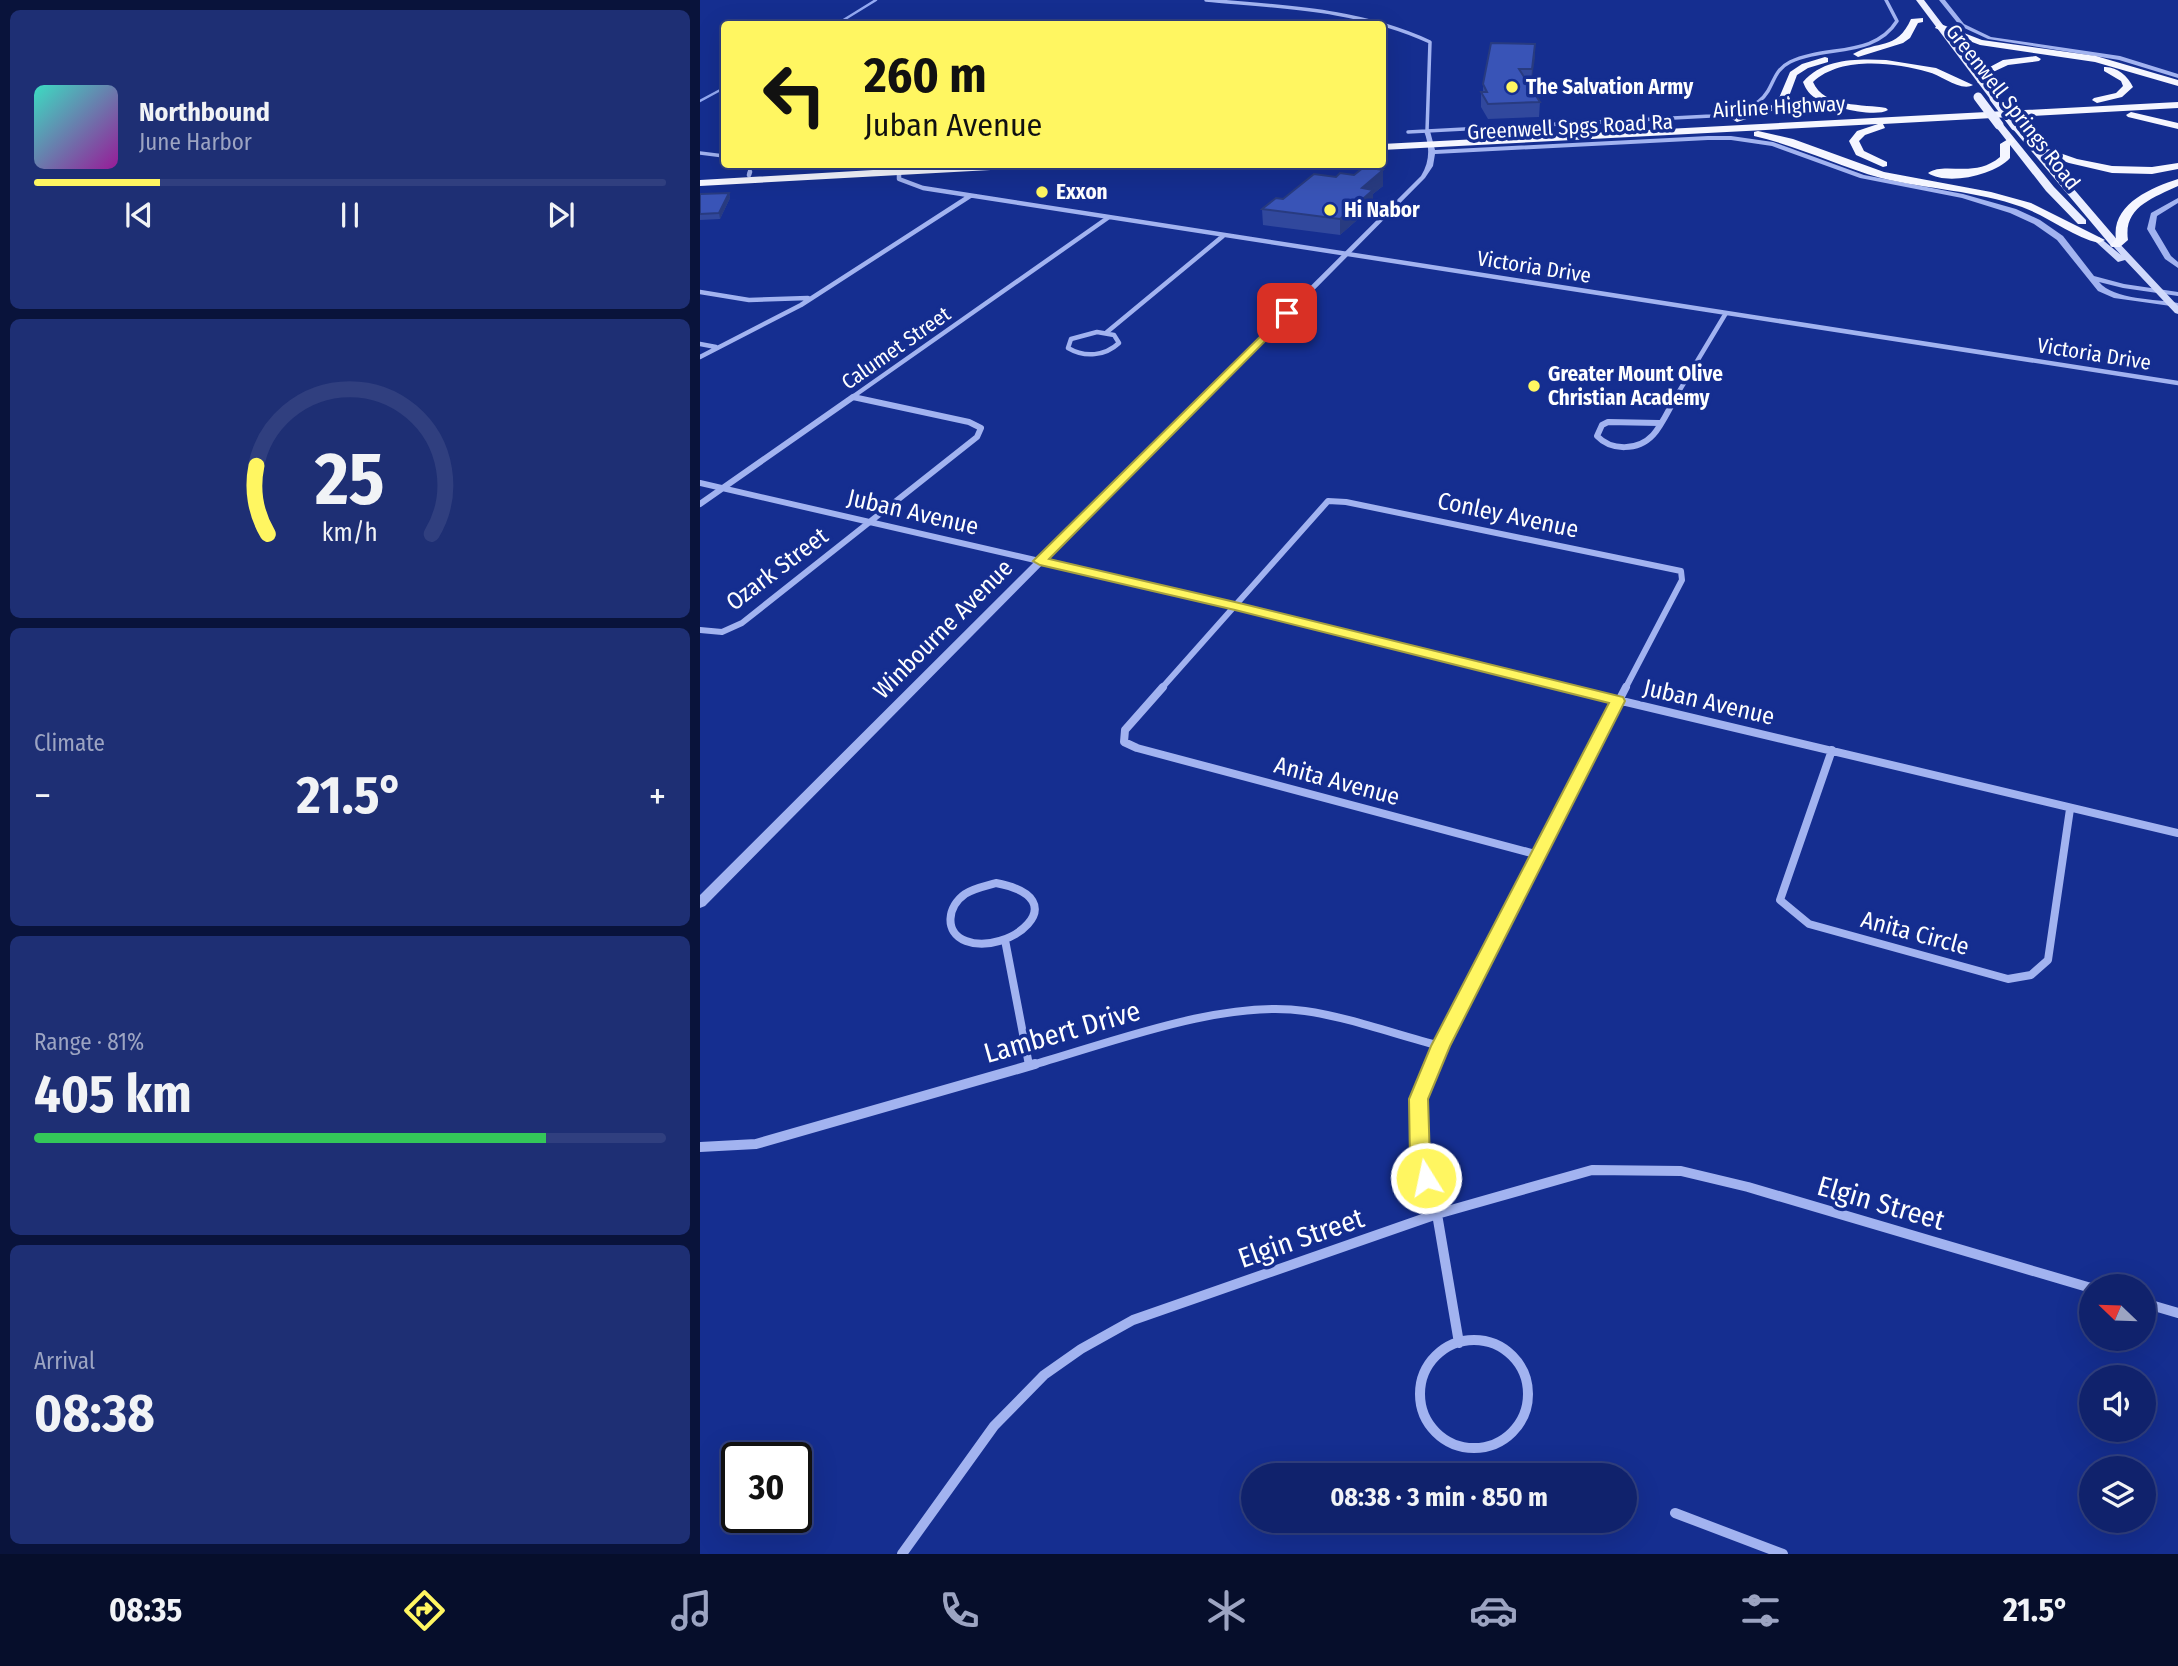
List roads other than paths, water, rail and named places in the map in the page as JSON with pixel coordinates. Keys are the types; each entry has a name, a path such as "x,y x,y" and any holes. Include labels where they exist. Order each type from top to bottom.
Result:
{"highway":[{"path":"1715,127 1771,109 1782,101 1790,79 1801,68 1895,44 1909,34 1914,21 1920,20"},
{"path":"1938,26 1980,42 2096,59 2178,83"},
{"path":"1982,82 1988,79 1989,71 1997,65 2021,59 2046,59 2099,67 2121,76 2128,84 2127,90 2119,95 2079,102 2081,107 2140,116 2178,126"},
{"path":"1911,116 1834,103 1813,92 1808,82 1817,72 1832,67 1880,62 1926,68 1968,85"},
{"name":"Airline Highway","path":"1386,141 1715,127 2081,107 2178,99"},
{"name":"Airline Highway","path":"2081,107 2178,105"},
{"path":"1911,116 1864,130 1855,138 1855,145 1867,157 1886,165 1919,172 1953,174 1981,171 1999,164 2006,155 2005,144 2010,141"},
{"path":"1715,127 1786,139 1889,176 1999,197 2046,213 2099,240"},
{"name":"Airline Highway","path":"1386,146 1430,141"},
{"path":"2031,146 2073,161 2104,168 2145,170 2178,166"},
{"path":"898,169 907,168"},
{"path":"700,177 747,173 927,168"},
{"path":"700,183 747,173"},
{"path":"2116,244 2122,240 2120,223 2129,209 2178,183"}],"main road":[{"name":"Greenwell Springs Road","path":"1920,0 2031,146 2157,291"},
{"name":"Greenwell Springs Road","path":"1913,10 1936,39"},
{"name":"Greenwell Springs Road","path":"1951,58 2010,141 2050,189 2099,240 2175,307"}],"street":[{"path":"1206,0 1372,21"},
{"name":"Airline Highway","path":"1430,141 1711,116 1743,110 1763,99 1773,75 1780,67 1800,58 1874,42 1889,34 1897,20 1886,0"},
{"path":"1942,0 1962,25 1990,38 2108,55 2178,76"},
{"path":"1386,24 1430,42 1430,141 1408,132"},
{"name":"Greenwell Spgs Road Ra","path":"1430,141 1708,138 1762,142 1795,150 1862,177 1963,196 2013,211 2037,222 2060,239 2101,289 2114,296 2175,307"},
{"name":"Winbourne Avenue","path":"700,903 1423,177 1432,166 1430,141"},
{"path":"700,153 721,156"},
{"name":"Victoria Drive","path":"898,169 899,179 907,184 971,195 2178,383"},
{"path":"700,357 762,327 812,298 971,195"},
{"path":"2178,200 2154,215 2151,229 2168,257 2178,266"},
{"name":"Calumet Street","path":"700,504 1109,217"},
{"path":"1107,332 1119,338 1116,347 1110,351 1080,354 1068,348 1071,339 1078,335 1107,332 1223,236"},
{"path":"2094,278 2178,294"},
{"path":"700,292 749,300 812,298"},
{"path":"1659,423 1608,422 1598,431 1597,436 1606,444 1632,447 1648,439 1659,423 1726,313"},
{"path":"700,344 717,348"},
{"name":"Ozark Street","path":"700,630 723,632 742,623 977,437 982,428 969,422 853,397"},
{"name":"Juban Avenue","path":"700,483 1235,606 1618,701 2178,833"},
{"name":"Conley Avenue","path":"1235,606 1328,501 1346,502 1681,571 1682,580 1618,701"},
{"name":"Anita Avenue","path":"1235,606 1125,730 1124,742 1540,855"},
{"path":"1460,1343 1437,1214 1420,1160 1418,1099 1440,1046 1618,701"},
{"name":"Anita Circle","path":"1832,750 1780,900 1809,924 2008,979 2031,975 2048,960 2070,809"},
{"path":"1012,884 1026,890 1034,898 1036,910 1031,922 1021,932 1005,940 988,944 971,943 957,938 949,928 948,917 953,905 964,894 988,885 1012,884"},
{"path":"1005,940 1029,1065"},
{"name":"Lambert Drive","path":"700,1147 756,1144 1181,1023 1250,1010 1305,1011 1440,1046"},
{"name":"Elgin Street","path":"902,1554 993,1426 1044,1375 1081,1349 1133,1320 1437,1214 1592,1170 1681,1171 1748,1187 2079,1284"},
{"path":"2156,1307 2178,1313"},
{"path":"1481,1342 1502,1348 1518,1362 1528,1380 1530,1401 1523,1421 1509,1437 1489,1446 1466,1447 1444,1440 1427,1425 1418,1406 1418,1385 1425,1366 1440,1351 1460,1343 1481,1342"},
{"path":"1675,1513 1783,1554"}],"waterway":[{"path":"842,21 876,0"},
{"path":"700,101 721,90"}],"place":[{"name":"The Salvation Army","path":"1512,87"},
{"name":"Exxon","path":"1042,192"},
{"name":"Hi Nabor","path":"1330,210"},
{"name":"Greater Mount Olive Christian Academy","path":"1534,386"}]}
